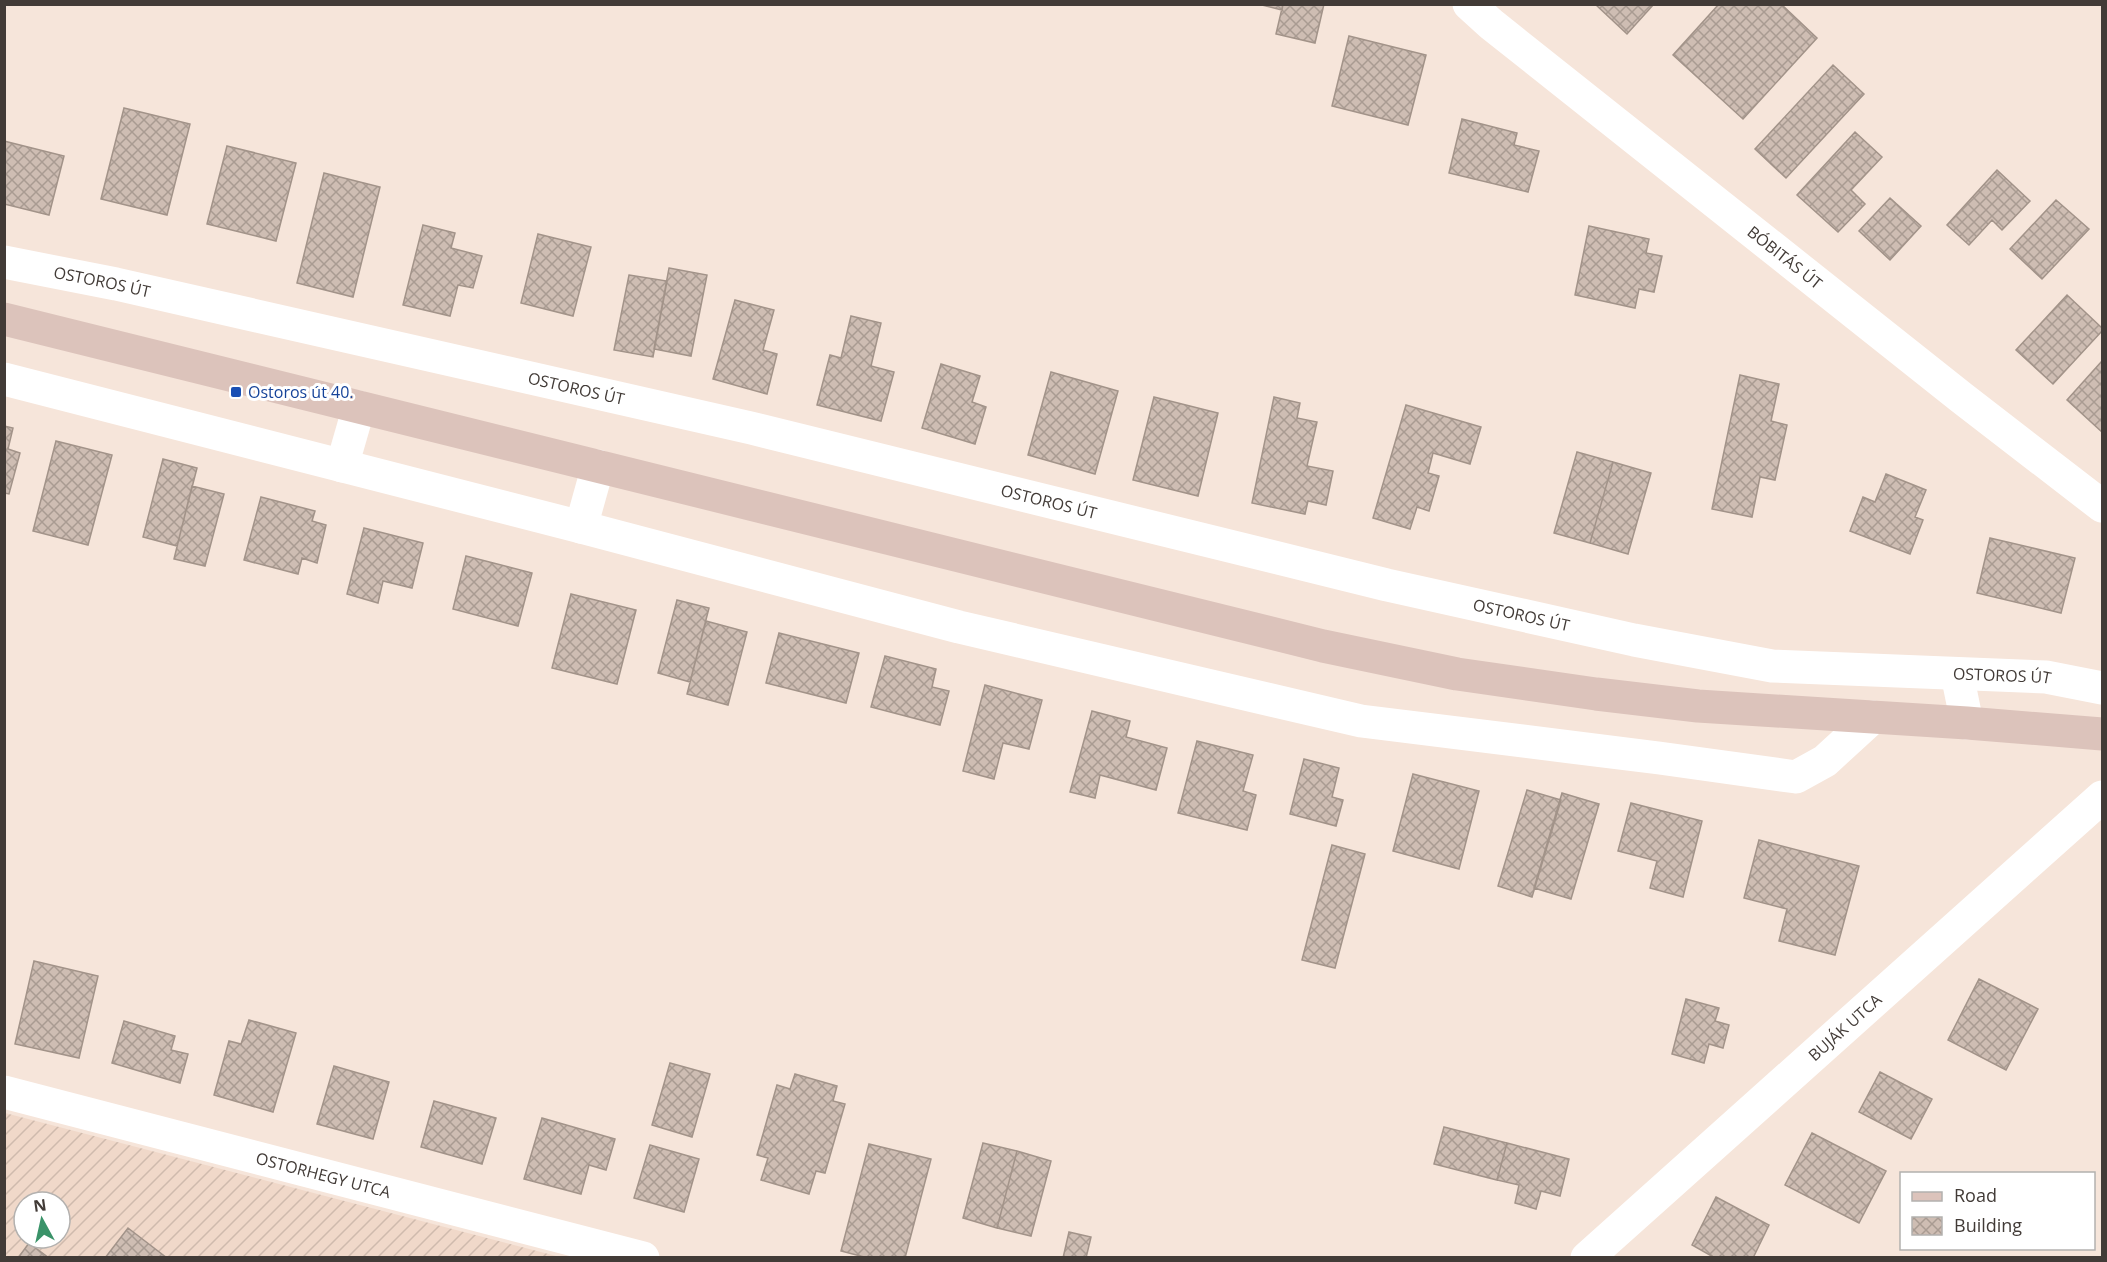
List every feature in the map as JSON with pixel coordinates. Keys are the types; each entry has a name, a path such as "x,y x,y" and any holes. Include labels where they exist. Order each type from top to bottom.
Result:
{"main road":[{"path":"4,319 1323,646 1457,674 1698,706 2103,734"}],"street":[{"name":"BÓBITÁS ÚT","path":"1490,11 1962,398 2103,506"},
{"name":"OSTOROS ÚT","path":"4,262 128,287 739,425 1387,585 1634,640 1772,666 2046,677 2103,688"},
{"path":"4,379 959,627 1361,721 1796,777 1825,761 1874,717"},
{"path":"342,466 359,407"},
{"path":"581,527 598,466"},
{"path":"1957,674 1967,723"},
{"name":"BUJÁK UTCA","path":"1587,1257 2103,796"},
{"name":"OSTORHEGY UTCA","path":"4,1092 643,1257"}],"shaded area":[{"path":"5,1113 560,1257 5,1257"}],"building":[{"path":"1258,4 1283,4 1282,10"},
{"path":"1283,4 1324,4 1315,43 1276,34"},
{"path":"1595,4 1654,4 1627,34"},
{"path":"1719,4 1781,4 1817,38 1743,119 1673,55"},
{"path":"1349,36 1426,55 1408,125 1332,106"},
{"path":"1833,65 1864,94 1786,178 1755,149"},
{"path":"124,108 190,124 167,215 101,199"},
{"path":"1462,119 1517,133 1514,145 1539,151 1528,192 1449,173"},
{"path":"1855,132 1882,157 1851,190 1865,204 1838,232 1797,195"},
{"path":"4,141 64,156 49,215 4,204"},
{"path":"227,146 296,163 276,241 207,224"},
{"path":"1997,170 2030,201 2002,230 1992,220 1969,245 1947,225"},
{"path":"324,173 380,187 353,297 297,283"},
{"path":"1890,198 1921,226 1890,260 1859,231"},
{"path":"2056,200 2089,229 2042,279 2010,249"},
{"path":"423,225 455,233 451,248 482,256 473,288 458,285 450,316 403,305"},
{"path":"1589,226 1649,239 1646,253 1662,256 1654,292 1639,289 1635,308 1575,295"},
{"path":"538,234 591,247 573,316 521,303"},
{"path":"669,268 707,275 691,356 654,349"},
{"path":"629,275 667,281 653,357 614,350"},
{"path":"2067,295 2102,328 2102,331 2053,384 2016,350"},
{"path":"735,300 774,310 763,350 777,354 767,394 713,379"},
{"path":"851,316 881,323 871,366 894,372 881,421 817,405 830,355 841,358"},
{"path":"2102,361 2102,432 2067,400"},
{"path":"941,364 980,376 972,402 986,407 975,444 922,428"},
{"path":"1051,372 1118,391 1095,474 1028,455"},
{"path":"1740,375 1779,384 1771,421 1787,425 1775,480 1760,477 1752,517 1712,509"},
{"path":"1154,397 1218,413 1198,496 1133,480"},
{"path":"1274,397 1300,403 1297,418 1317,422 1307,466 1333,471 1326,505 1308,501 1305,514 1252,503"},
{"path":"1406,405 1481,427 1470,464 1433,453 1428,473 1439,476 1429,511 1417,507 1410,529 1373,518"},
{"path":"4,426 13,428 8,449 20,453 9,494 4,493"},
{"path":"56,441 112,455 88,545 33,531"},
{"path":"1577,452 1613,462 1590,543 1554,533"},
{"path":"163,459 197,468 177,546 143,537"},
{"path":"1613,462 1651,473 1628,554 1590,543"},
{"path":"1886,474 1926,490 1915,517 1923,520 1910,554 1850,531 1863,497 1875,502"},
{"path":"192,486 224,494 205,566 174,559"},
{"path":"261,497 315,511 312,521 326,525 317,563 302,558 298,574 244,560"},
{"path":"364,528 423,543 412,588 383,581 378,603 347,594"},
{"path":"1990,538 2075,558 2061,613 1977,593"},
{"path":"466,556 532,573 518,626 453,609"},
{"path":"571,594 636,610 617,684 552,668"},
{"path":"677,600 709,608 690,682 658,673"},
{"path":"706,621 747,632 728,705 687,694"},
{"path":"779,633 859,653 846,703 766,683"},
{"path":"885,656 936,669 932,687 949,691 940,725 871,707"},
{"path":"985,685 1042,700 1029,749 1003,743 994,779 963,771"},
{"path":"1092,711 1130,721 1126,737 1167,748 1156,790 1100,775 1095,798 1070,792"},
{"path":"1197,741 1253,755 1243,791 1256,795 1247,830 1178,813"},
{"path":"1304,759 1339,768 1332,797 1343,800 1336,826 1290,814"},
{"path":"1413,774 1479,791 1459,869 1393,851"},
{"path":"1527,790 1561,800 1532,897 1498,886"},
{"path":"1562,793 1599,804 1571,899 1534,888"},
{"path":"1631,803 1702,821 1683,897 1650,888 1657,861 1618,851"},
{"path":"1759,840 1859,866 1835,955 1779,941 1787,909 1744,898"},
{"path":"1332,845 1365,854 1335,968 1302,960"},
{"path":"34,961 98,976 79,1058 15,1044"},
{"path":"1979,979 2038,1009 2006,1070 1948,1040"},
{"path":"1686,999 1719,1008 1715,1021 1729,1025 1723,1048 1709,1044 1704,1063 1672,1054"},
{"path":"249,1020 296,1033 273,1112 214,1095 229,1041 241,1044"},
{"path":"124,1021 175,1036 171,1050 188,1054 180,1083 112,1063"},
{"path":"670,1063 710,1074 692,1137 652,1125"},
{"path":"334,1066 389,1082 373,1139 317,1124"},
{"path":"1880,1072 1932,1099 1911,1139 1859,1112"},
{"path":"795,1074 837,1086 833,1101 845,1104 825,1173 816,1171 809,1194 761,1180 768,1158 757,1155 777,1085 790,1089"},
{"path":"434,1101 496,1118 482,1164 421,1147"},
{"path":"542,1118 615,1139 606,1170 589,1165 581,1194 524,1179"},
{"path":"1444,1127 1507,1143 1497,1180 1434,1164"},
{"path":"1812,1133 1886,1171 1859,1223 1785,1185"},
{"path":"983,1143 1017,1151 997,1228 963,1218"},
{"path":"1507,1143 1569,1159 1560,1196 1541,1191 1536,1209 1515,1203 1519,1185 1497,1180"},
{"path":"869,1144 931,1159 905,1258 868,1258 841,1251"},
{"path":"650,1145 699,1159 684,1212 634,1198"},
{"path":"1017,1151 1051,1161 1031,1236 997,1228"},
{"path":"1716,1197 1769,1225 1753,1258 1715,1258 1692,1245"},
{"path":"128,1228 167,1258 105,1258"},
{"path":"1069,1232 1091,1237 1086,1258 1063,1258"},
{"path":"24,1250 38,1250 49,1258 18,1258"}],"place":[{"name":"Ostoros út 40.","path":"236,392"}]}
